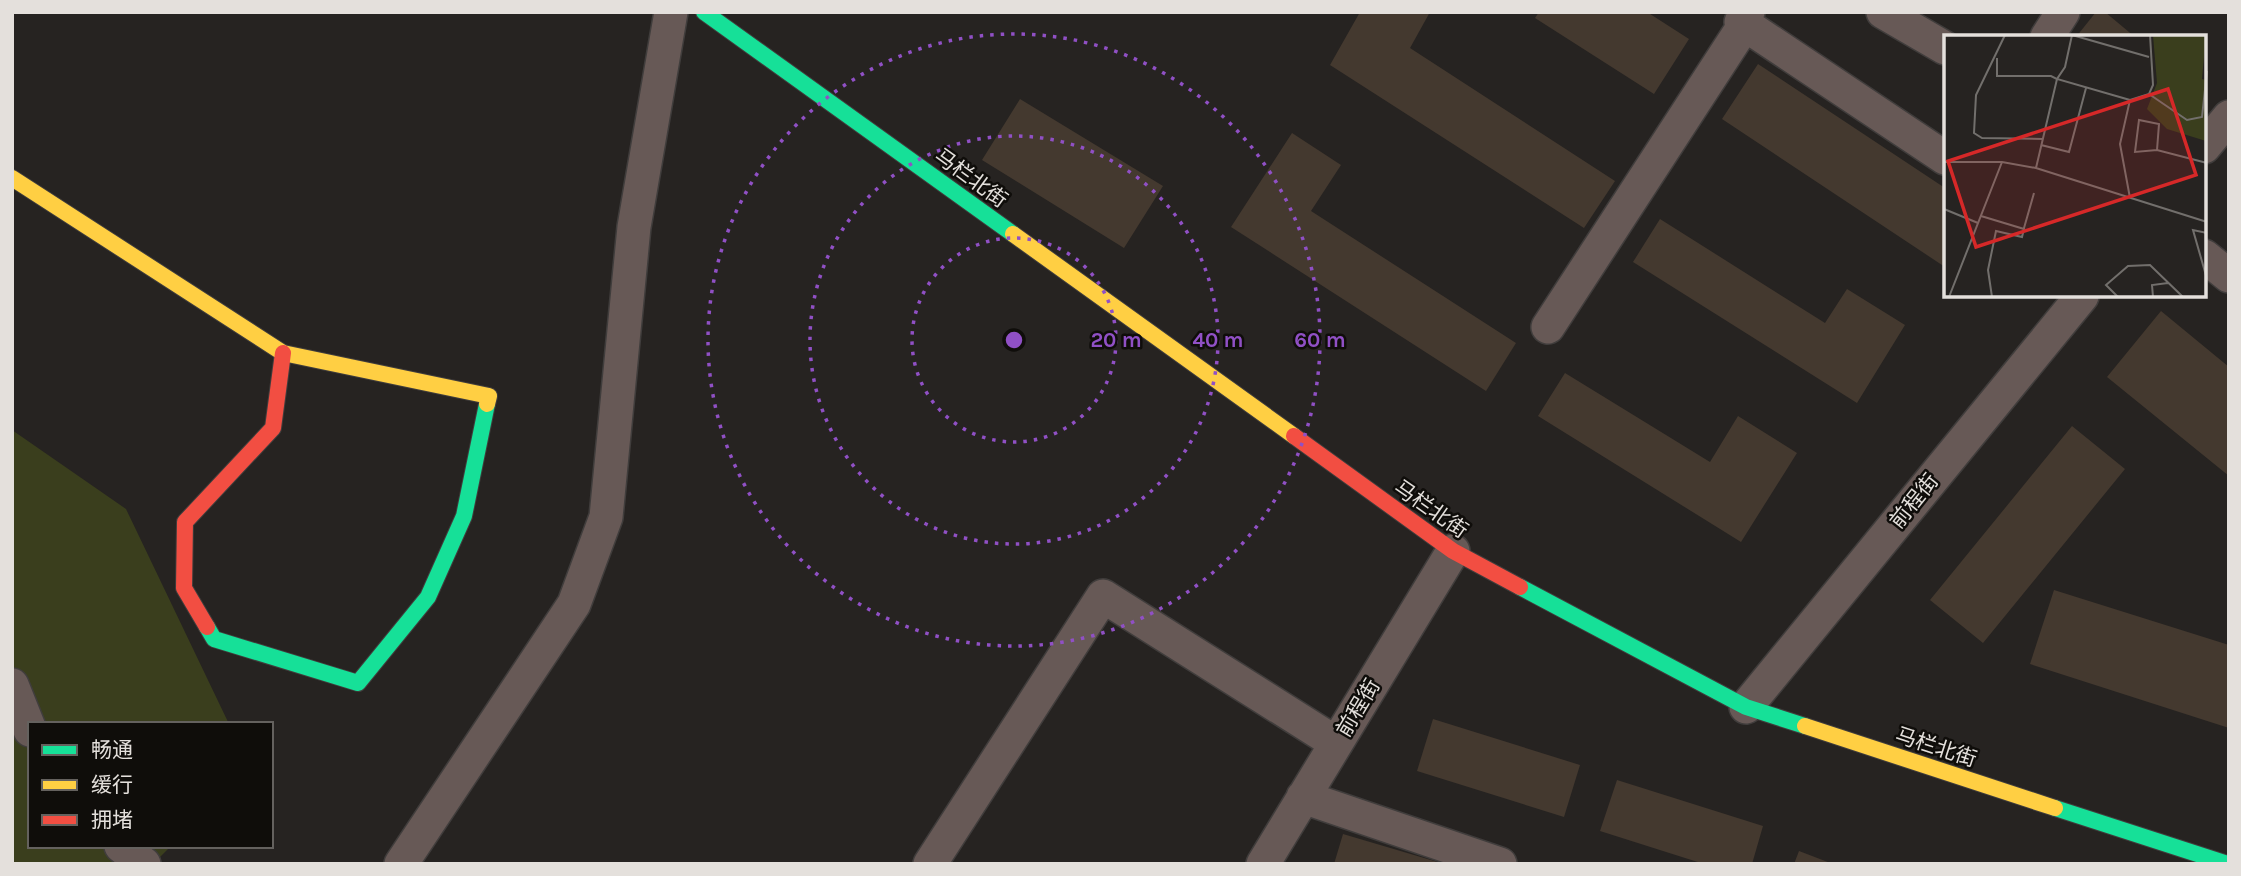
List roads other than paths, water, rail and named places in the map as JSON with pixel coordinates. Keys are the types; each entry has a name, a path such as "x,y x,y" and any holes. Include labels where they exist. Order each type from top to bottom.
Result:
{"street":[{"path":"401,864 574,604 606,517 634,227 671,12"},
{"name":"马栏北街","path":"704,12 1453,551 1746,707 2228,864"},
{"path":"1883,12 1944,47"},
{"path":"2047,35 2063,12"},
{"path":"1548,327 1746,18 1944,157"},
{"path":"2206,144 2229,117"},
{"path":"12,178 284,354 489,396 464,516 428,597 358,683 215,639 184,588 185,522 272,428 284,354"},
{"path":"2206,258 2229,276"},
{"name":"前程街","path":"1746,707 2080,298"},
{"name":"前程街","path":"1263,864 1453,551"},
{"path":"930,864 1103,596 1336,743"},
{"path":"12,685 28,725"},
{"path":"1303,797 1500,864"},
{"path":"124,848 144,864"}]}
